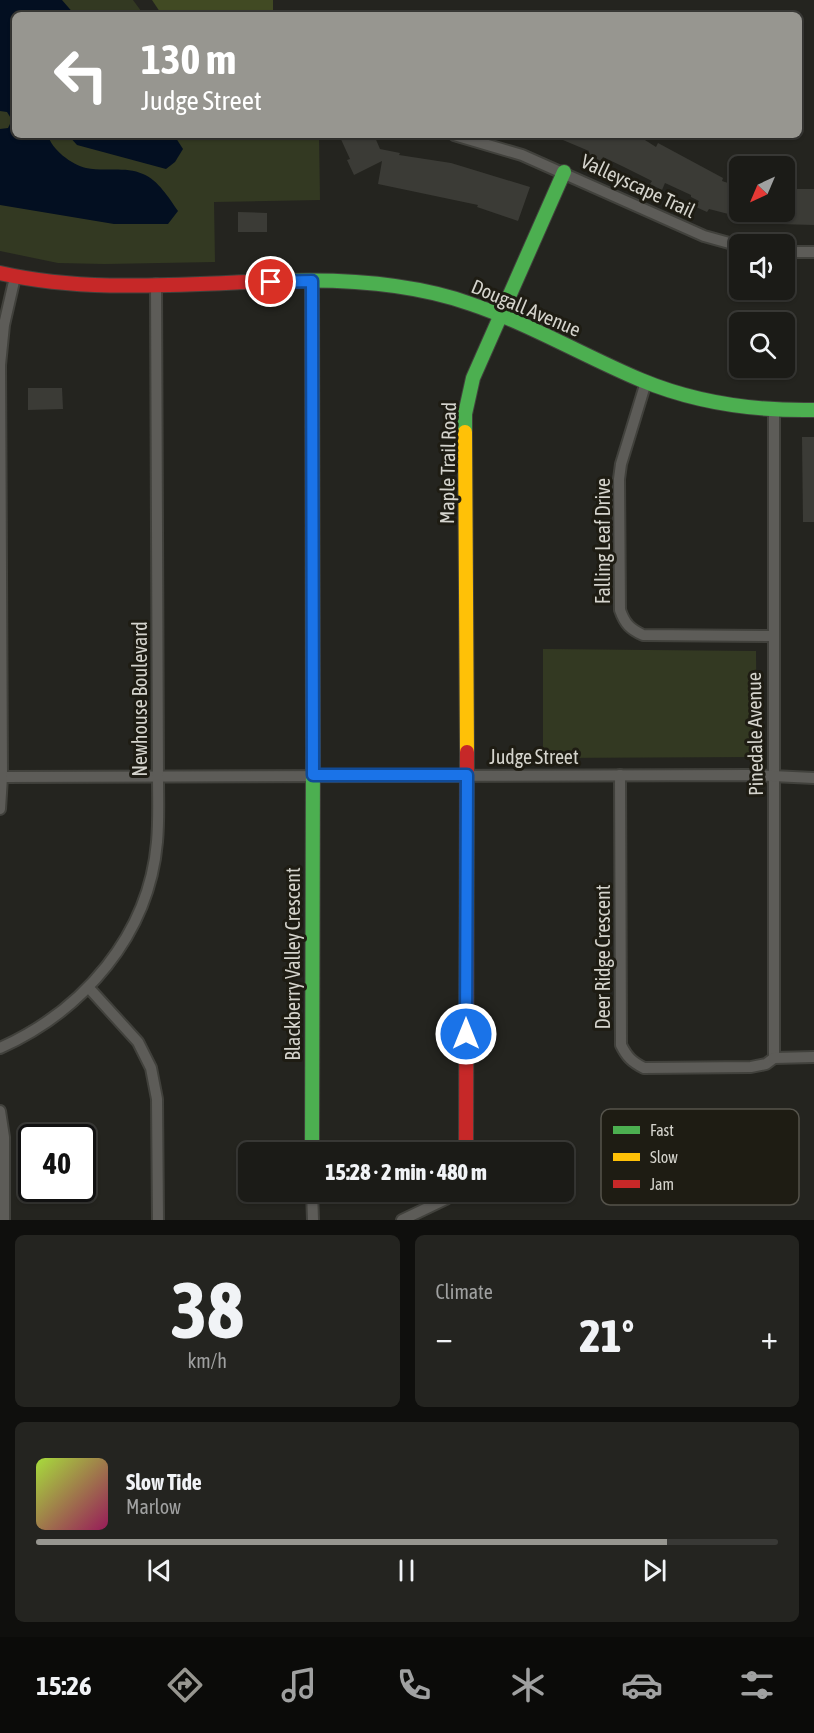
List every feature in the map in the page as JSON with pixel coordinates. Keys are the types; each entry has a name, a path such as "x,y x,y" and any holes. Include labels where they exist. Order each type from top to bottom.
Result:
{"street":[{"name":"Valleyscape Trail","path":"464,138 522,155 705,237 729,243"},
{"name":"Maple Trail Road","path":"467,775 465,414 473,378 564,172"},
{"path":"795,252 814,252"},
{"name":"Dougall Avenue","path":"0,273 15,277 83,285 312,281 364,282 421,290 448,296 501,314 646,382 699,399 774,411 814,410"},
{"path":"0,809 2,777 0,365 4,324 15,277"},
{"name":"Blackberry Valley Crescent","path":"312,281 312,1142"},
{"name":"Newhouse Boulevard","path":"0,1048 40,1028 89,988 122,944 144,898 157,843 156,284"},
{"name":"Falling Leaf Drive","path":"646,382 624,450 619,479 620,610 624,622 632,630 643,635 772,636"},
{"name":"Pinedale Avenue","path":"774,411 772,636 774,1058"},
{"path":"466,1142 467,775"},
{"name":"Deer Ridge Crescent","path":"620,775 621,1045 626,1055 633,1063 644,1068 751,1067 766,1064 774,1058 814,1057"},
{"name":"Judge Street","path":"2,777 774,775 814,778"},
{"path":"89,988 138,1042 151,1068 157,1099 158,1220"},
{"path":"0,1111 4,1137 4,1220"},
{"path":"312,1202 313,1220"},
{"path":"402,1220 440,1202"}],"green space":[{"path":"0,0 133,0 142,12 12,12 12,138 319,138 320,200 214,202 215,262 58,263 0,251"},
{"path":"152,0 273,0 273,12 160,12"},
{"path":"543,649 756,651 757,757 543,758"}],"water":[{"path":"0,0 62,0 72,12 12,12 12,120 7,112 0,111"},
{"path":"12,120 12,138 49,138 58,151 80,166 93,169 129,170 143,174 154,180 178,211 168,224 114,224 0,205 0,129 8,128"},
{"path":"71,138 176,138 183,149 175,162 166,169 77,145"}],"building":[{"path":"340,138 375,138 380,149 400,153 399,155 451,163 530,187 518,221 477,207 478,205 378,184 382,161 354,175 347,160 350,159"},
{"path":"558,138 642,138 656,147 658,143 729,183 729,214 709,209 707,212 696,207 699,201 691,195 665,183 662,190 650,184 652,181 624,167 603,157 601,161 587,154 589,151"},
{"path":"795,189 814,189 814,225 779,224 779,222 795,222"},
{"path":"238,212 267,213 267,232 238,232"},
{"path":"28,388 62,388 63,409 28,410"},
{"path":"802,437 814,437 814,522 803,522"}],"traffic: fast":[{"path":"465,432 465,414 473,378 564,172"},
{"path":"283,281 355,282 426,291 493,312 641,380 683,395 747,407 814,410"},
{"path":"312,1142 313,745"}],"traffic: slow":[{"path":"312,281 313,745"},
{"path":"465,432 467,752"}],"traffic: jam":[{"path":"0,273 35,279 105,285 141,286 283,281"},
{"path":"466,1142 467,752"}],"route":[{"path":"271,282 312,281 313,775 467,775 466,1034"}]}
